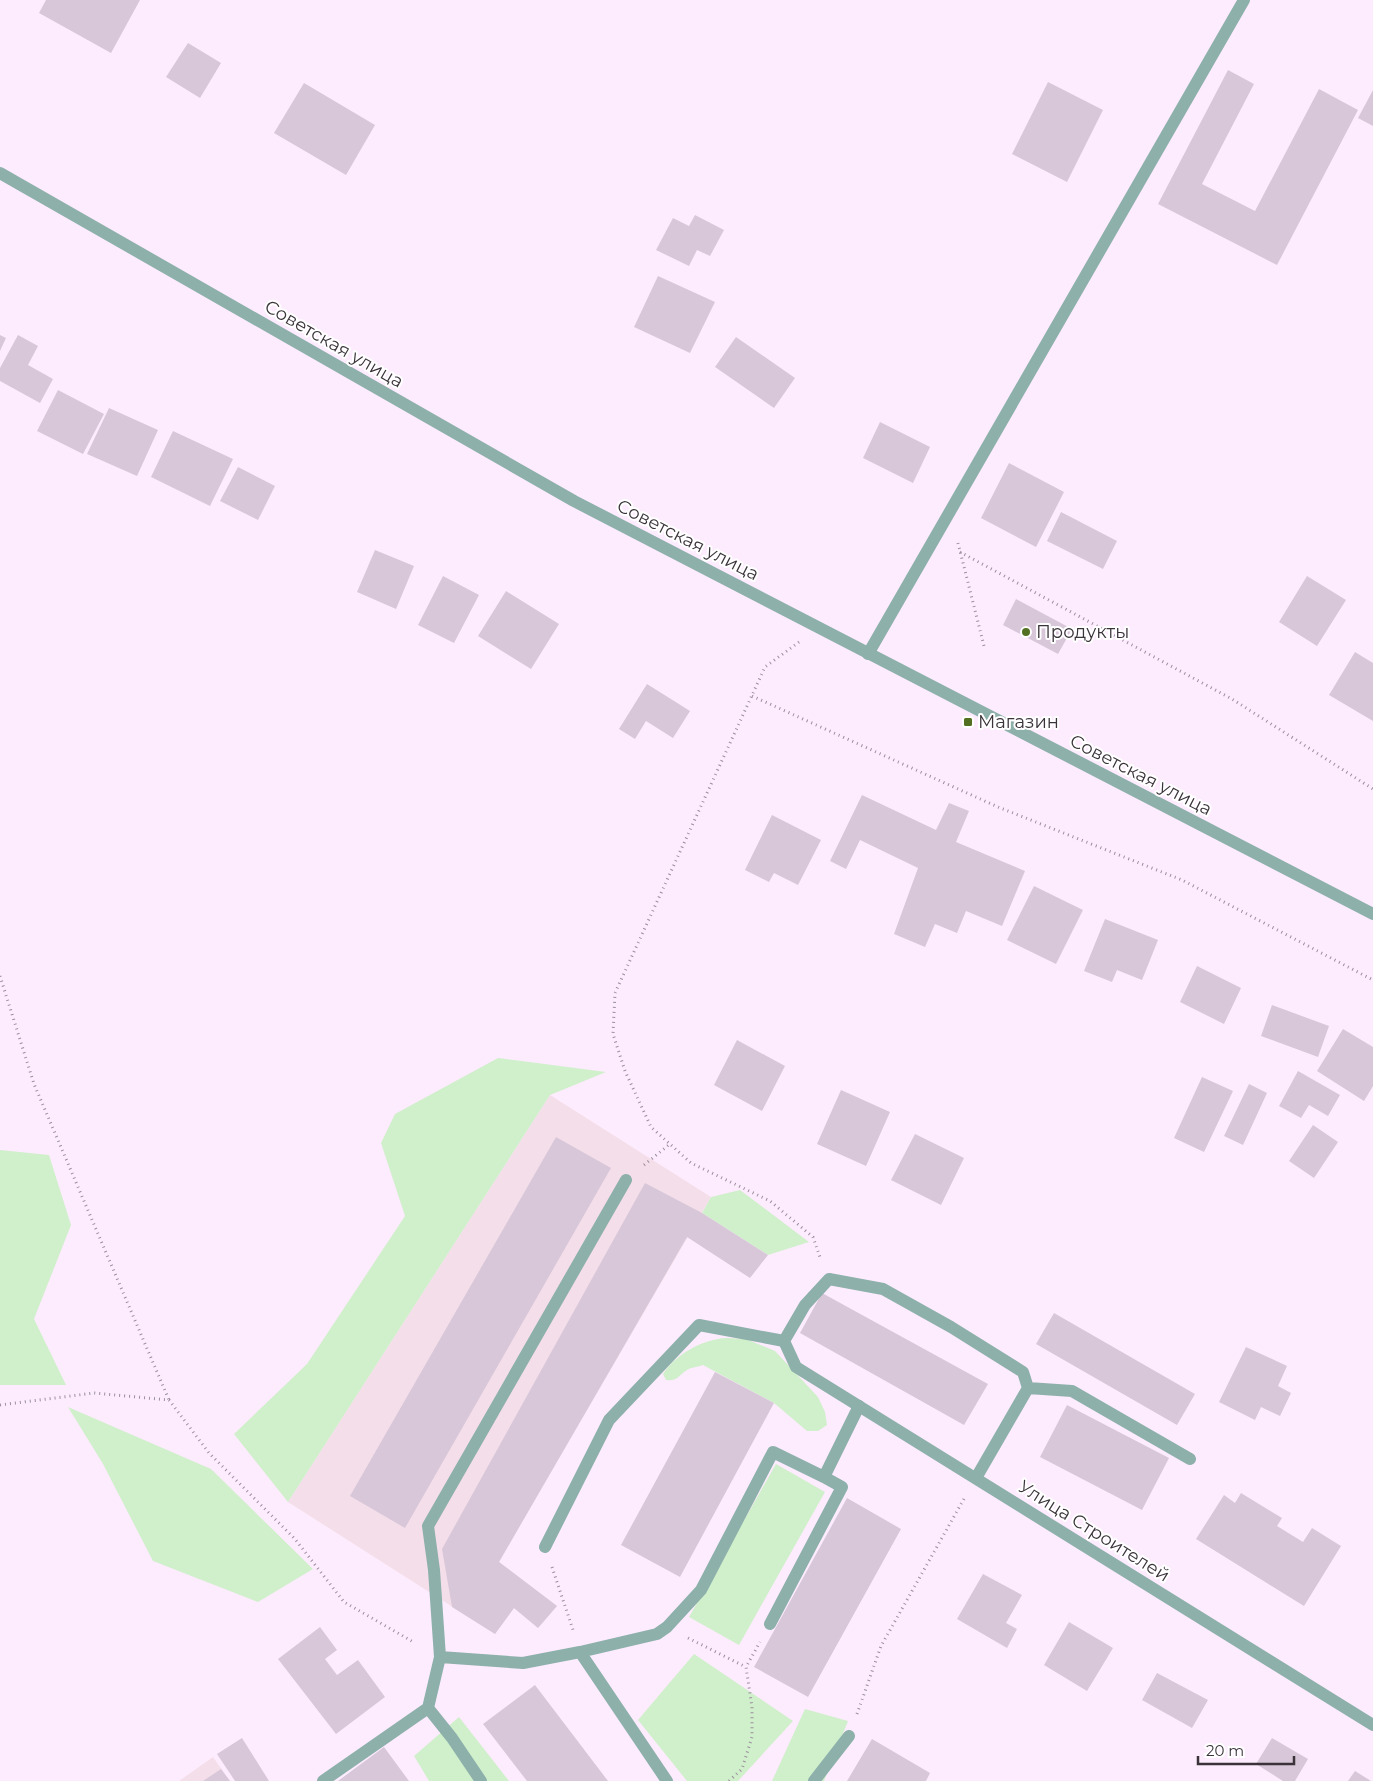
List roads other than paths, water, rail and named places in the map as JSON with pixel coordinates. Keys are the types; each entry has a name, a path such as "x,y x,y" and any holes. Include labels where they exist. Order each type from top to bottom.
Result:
{"street":[{"path":"868,654 1244,0"},
{"name":"Советская улица","path":"0,173 574,501 1373,914"},
{"path":"323,1781 428,1708 440,1657 434,1570 428,1526 626,1180"},
{"path":"545,1548 610,1420 699,1325 784,1341 805,1305 829,1279 883,1289 951,1327 1023,1372 1028,1388 976,1478"},
{"name":"Улица Строителей","path":"784,1341 796,1367 1373,1725"},
{"path":"1028,1388 1072,1391 1190,1459"},
{"path":"824,1477 859,1406"},
{"path":"440,1657 523,1662 580,1652 656,1634 668,1627 701,1590 773,1452 842,1487 770,1624"},
{"path":"580,1652 666,1781"},
{"path":"428,1708 452,1738 481,1781"},
{"path":"814,1781 849,1736"}],"place":[{"name":"Продукты","path":"1026,632"},
{"name":"Магазин","path":"968,722"}]}
